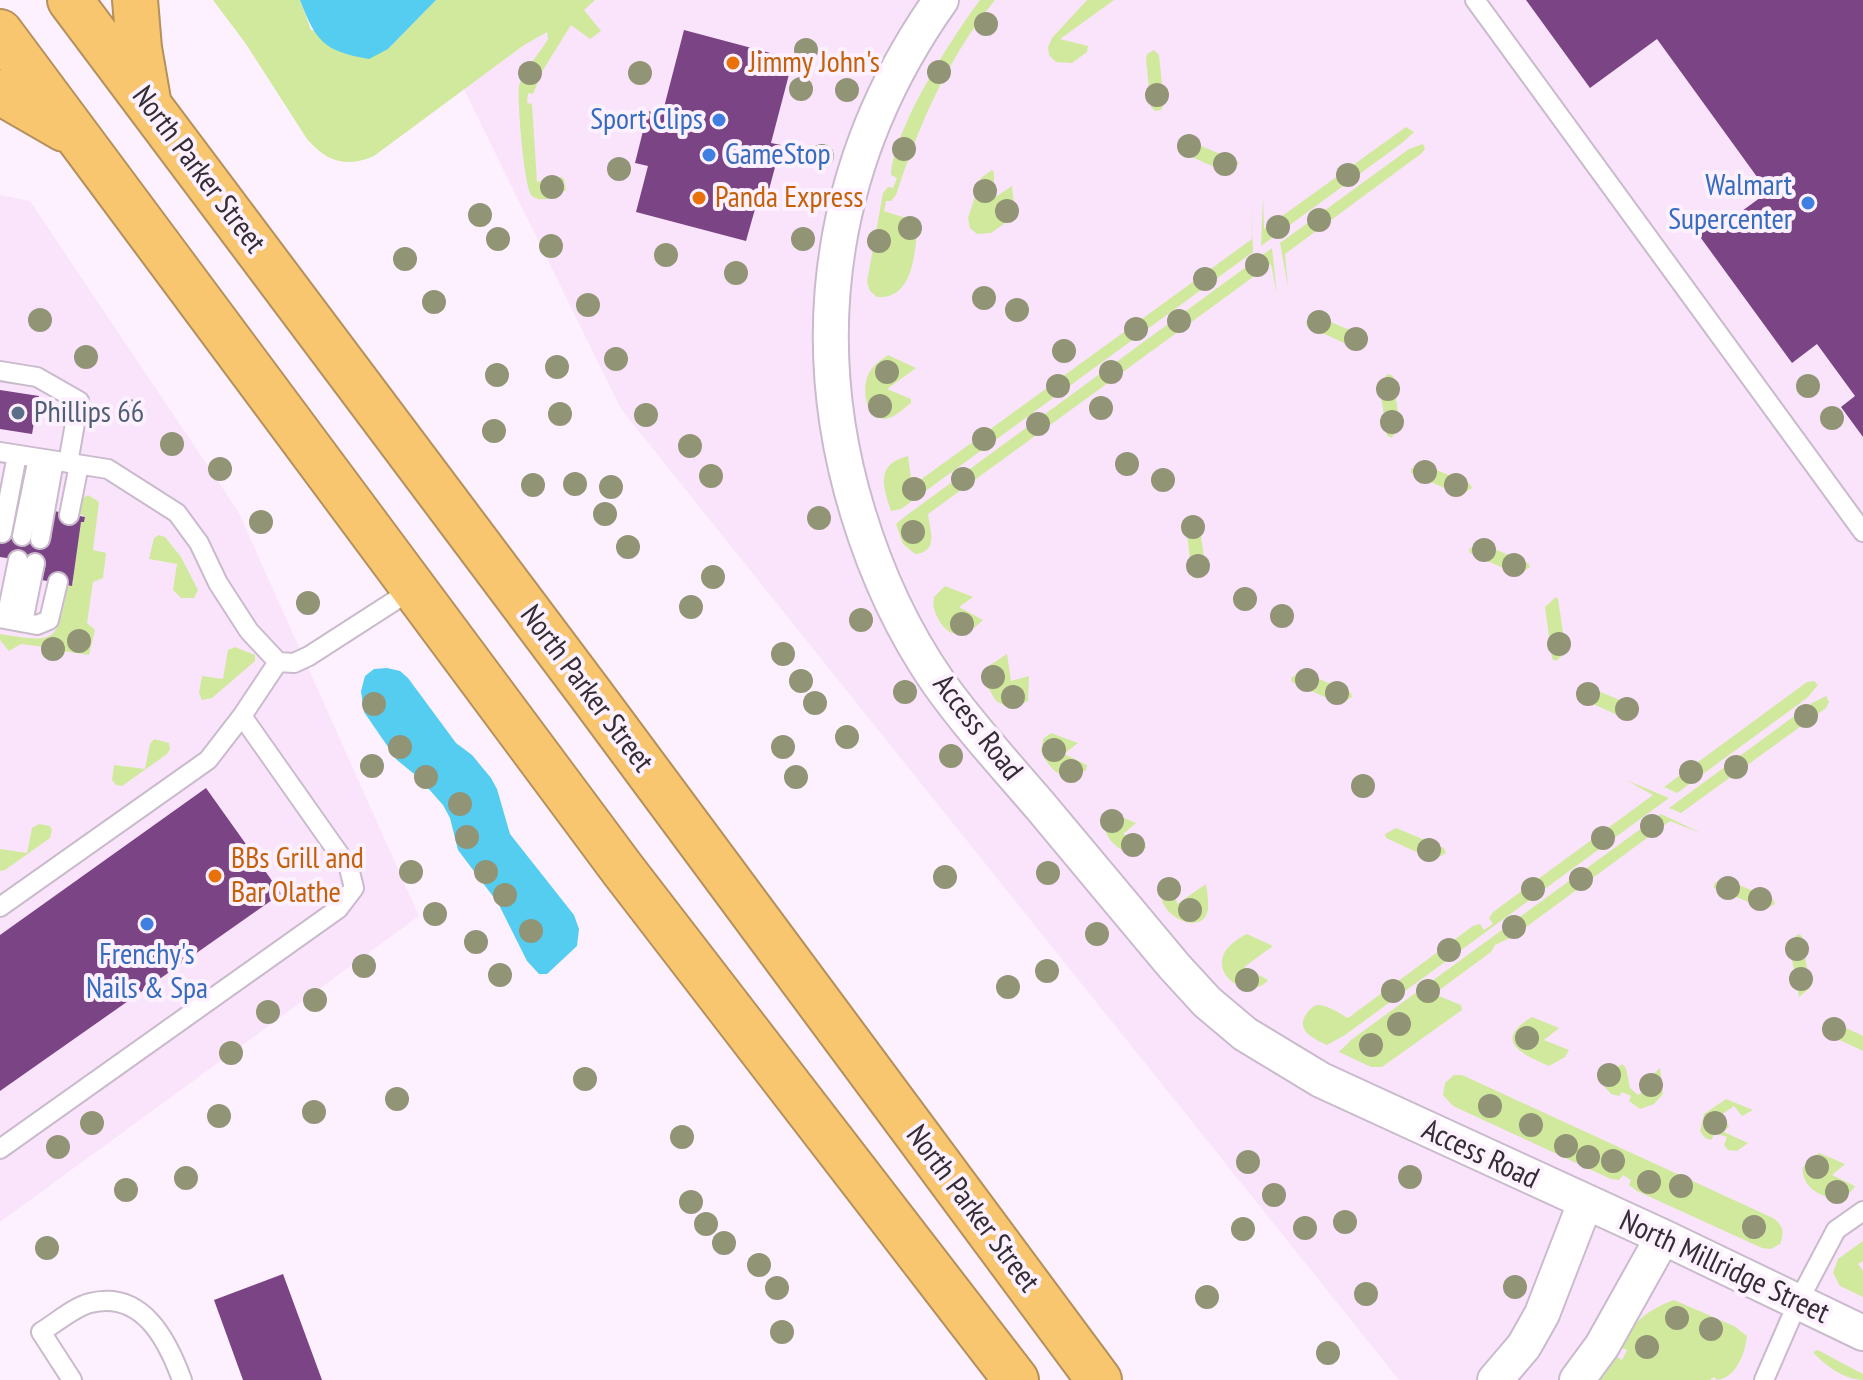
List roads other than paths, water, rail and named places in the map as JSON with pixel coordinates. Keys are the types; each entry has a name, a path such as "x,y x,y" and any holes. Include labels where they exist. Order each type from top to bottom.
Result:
{"highway":[{"name":"North Parker Street","path":"70,0 589,692 1099,1380"},
{"path":"135,0 139,48 150,106"},
{"path":"0,32 623,870 1016,1380"},
{"path":"0,92 77,137"}],"street":[{"name":"Access Road","path":"941,0 919,30 874,117 846,202 835,255 831,318 832,401 846,474 870,549 891,601 938,681 1164,955 1207,1002 1245,1034 1321,1080 1585,1203"},
{"name":"North Millridge Street","path":"1585,1203 1863,1333"},
{"path":"1495,1380 1524,1346 1542,1314 1585,1203"},
{"path":"1577,1380 1602,1346 1663,1237"}],"lane":[{"path":"1475,0 1863,532"},
{"path":"0,371 37,377 79,401 31,537"},
{"path":"2,533 9,454 108,469 177,513 199,543 218,583 249,631 278,662 294,663 309,656 413,589"},
{"path":"60,462 69,515"},
{"path":"26,561 10,620 37,625 49,620 58,582"},
{"path":"0,907 208,760 278,662"},
{"path":"0,1149 338,909 354,888 349,868 242,716"},
{"path":"1764,1380 1798,1302 1836,1230 1863,1211"},
{"path":"72,1380 41,1332 88,1304 109,1301 127,1303 144,1314 171,1349 182,1380"}],"water":[{"path":"300,0 436,0 388,49 369,59 341,52 324,42 311,26"},
{"path":"374,669 400,671 408,678 456,743 472,755 491,778 510,834 574,915 579,929 577,946 547,974 539,974 527,961 498,903 458,850 450,818 443,805 419,778 397,760 364,712 361,691 365,676"}],"place":[{"name":"Jimmy John's","path":"733,63"},
{"name":"Sport Clips","path":"719,120"},
{"name":"GameStop","path":"709,155"},
{"name":"Panda Express","path":"699,198"},
{"name":"Walmart Supercenter","path":"1808,203"},
{"name":"Phillips 66","path":"18,413"},
{"name":"BBs Grill and Bar Olathe","path":"215,876"},
{"name":"Frenchy's Nails & Spa","path":"147,924"}]}
